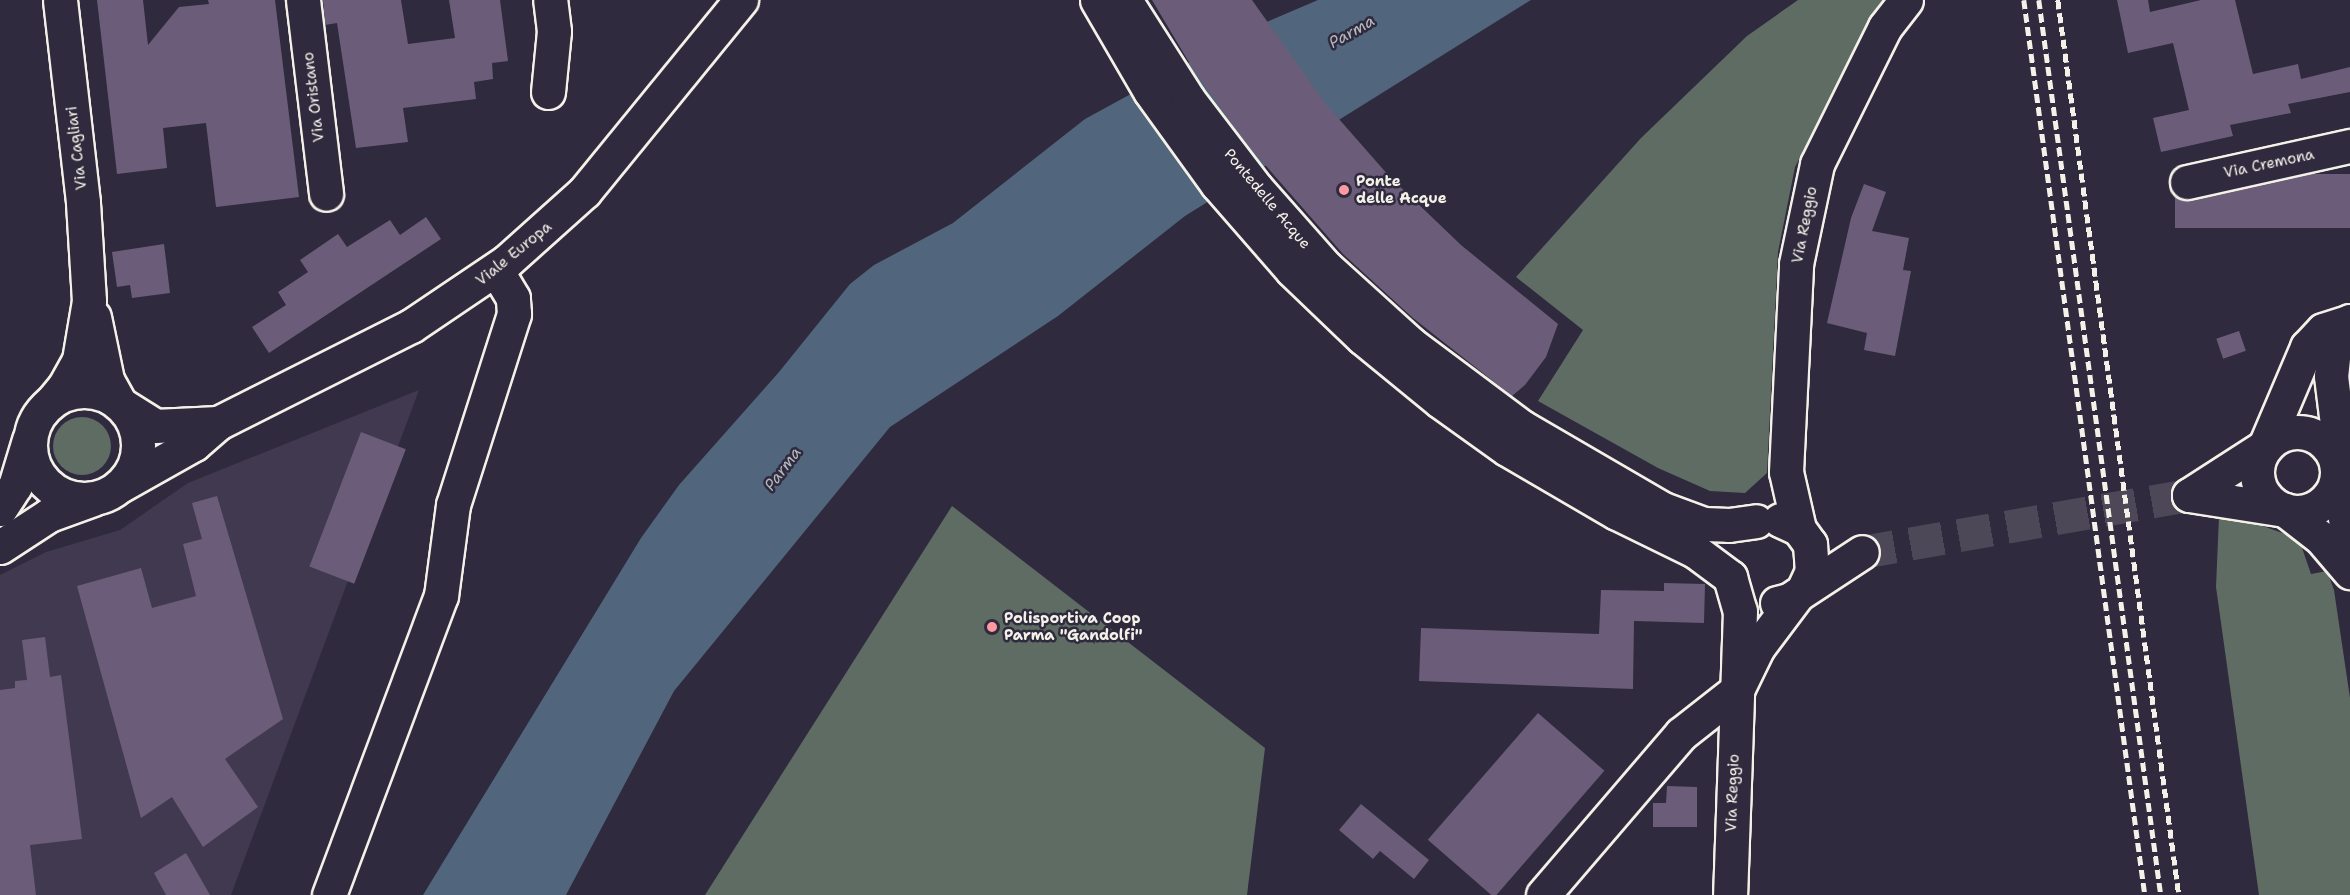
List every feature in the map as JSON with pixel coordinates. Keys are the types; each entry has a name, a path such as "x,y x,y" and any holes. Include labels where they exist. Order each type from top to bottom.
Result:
{"street":[{"name":"Via Cagliari","path":"60,0 83,202 89,297 107,380 120,403"},
{"name":"Via Oristano","path":"303,0 326,194"},
{"path":"548,92 554,31 550,0"},
{"name":"Viale Europa","path":"0,547 49,515 108,492 194,444 218,423 392,337 496,270 575,202 741,0"},
{"path":"1097,0 1161,108 1232,203 1314,292 1433,379 1548,474 1711,560 1750,599 1769,604 1801,592 1862,552 1802,533 1784,520 1761,520 1729,525 1704,524 1671,513 1433,379"},
{"name":"Pontedelle Acque","path":"1125,0 1208,128 1293,231 1383,321 1433,379"},
{"name":"Via Reggio","path":"1737,690 1758,646 1801,592 1814,562 1802,533 1786,472 1796,264 1817,164 1885,27 1906,0"},
{"name":"Via Cremona","path":"2187,182 2350,146"},
{"path":"329,895 441,596 453,505 513,322 513,298 496,270"},
{"name":"Via Cagliari","path":"53,400 64,387 79,360 89,297"},
{"path":"2350,321 2323,330 2307,347 2256,470 2259,487 2269,501 2320,538 2350,572"},
{"path":"2350,321 2338,333 2331,361 2338,432 2337,467 2350,551"},
{"name":"Viale Europa","path":"53,400 85,390 103,393 155,426 218,423"},
{"path":"0,509 15,486 31,432 39,414 53,400"},
{"path":"31,432 32,462 49,486 66,496 108,492 137,460 138,441 133,421 120,403"},
{"path":"2286,432 2311,434 2331,450 2337,467 2331,493 2319,506 2302,512 2189,495 2286,432"},
{"name":"Via Reggio","path":"1730,895 1740,611 1735,585 1728,567 1730,547 1741,530 1761,520 1786,472"},
{"path":"1543,895 1681,734 1737,690"}],"shaded area":[{"path":"1798,0 1889,0 1839,82 1795,167 1778,252 1767,473 1745,493 1710,491 1658,468 1538,401 1583,330 1516,277 1641,138 1747,36"},
{"path":"419,390 231,895 0,895 0,575 46,552 120,530 188,483"},
{"path":"76,417 88,417 103,425 111,440 111,452 103,467 88,475 76,475 61,467 53,452 53,440 61,425"},
{"name":"Polisportiva Coop Parma \"Gandolfi\"","path":"952,506 1265,748 1247,895 705,895"},
{"path":"2219,516 2260,525 2299,539 2311,574 2327,571 2334,590 2350,698 2350,895 2259,895 2216,587"}],"water":[{"name":"Parma","path":"1318,0 1531,0 1185,216 1058,316 890,427 674,691 566,895 423,895 641,538 679,485 779,372 850,284 874,265 953,223 1085,119 1248,30"}],"building":[{"path":"97,0 143,0 148,45 179,7 209,4 208,0 275,0 299,197 216,207 206,123 163,128 167,168 117,174"},
{"path":"323,0 401,0 408,44 455,38 449,0 500,0 508,61 492,63 493,79 474,82 476,99 403,108 408,142 356,148 337,23 325,25"},
{"name":"Ponte delle Acque","path":"1152,0 1252,0 1324,102 1389,176 1461,245 1558,324 1546,357 1525,385 1512,396 1413,318 1343,254 1246,143 1193,69"},
{"path":"2117,0 2148,0 2150,12 2201,0 2235,0 2253,74 2298,64 2301,79 2350,67 2350,92 2288,104 2291,113 2230,125 2233,136 2161,152 2153,118 2189,110 2173,43 2128,53"},
{"path":"2175,174 2350,174 2350,228 2175,228"},
{"path":"1864,184 1886,192 1872,231 1909,238 1903,270 1911,271 1895,356 1864,350 1867,333 1827,323 1851,218"},
{"path":"426,217 441,239 269,353 252,327 286,305 278,292 308,272 300,260 338,234 347,247 390,220 400,235"},
{"path":"164,244 170,293 132,298 130,285 117,287 112,252"},
{"path":"2239,331 2246,351 2223,359 2216,339"},
{"path":"361,432 406,449 354,584 309,566"},
{"path":"217,496 283,719 225,759 258,807 203,847 172,797 141,818 77,586 141,568 152,608 196,596 183,544 202,539 192,503"},
{"path":"1664,583 1705,584 1704,623 1634,621 1633,689 1419,681 1421,628 1599,634 1601,590 1664,591"},
{"path":"45,637 50,677 61,675 82,839 30,845 36,895 0,895 0,690 15,688 15,681 27,680 22,640"},
{"path":"1538,713 1604,771 1496,895 1491,895 1428,840"},
{"path":"1667,786 1697,787 1697,827 1653,827 1653,803 1666,803"},
{"path":"1361,804 1429,860 1414,879 1380,851 1373,859 1339,830"},
{"path":"186,853 210,895 166,895 154,873"}],"tunnel":[{"path":"1862,552 2189,495"}],"railway":[{"path":"2024,0 2145,895"},
{"path":"2039,0 2161,895"},
{"path":"2058,0 2179,895"}],"place":[{"name":"Ponte delle Acque","path":"1344,190"},
{"name":"Polisportiva Coop Parma \"Gandolfi\"","path":"992,627"}]}
